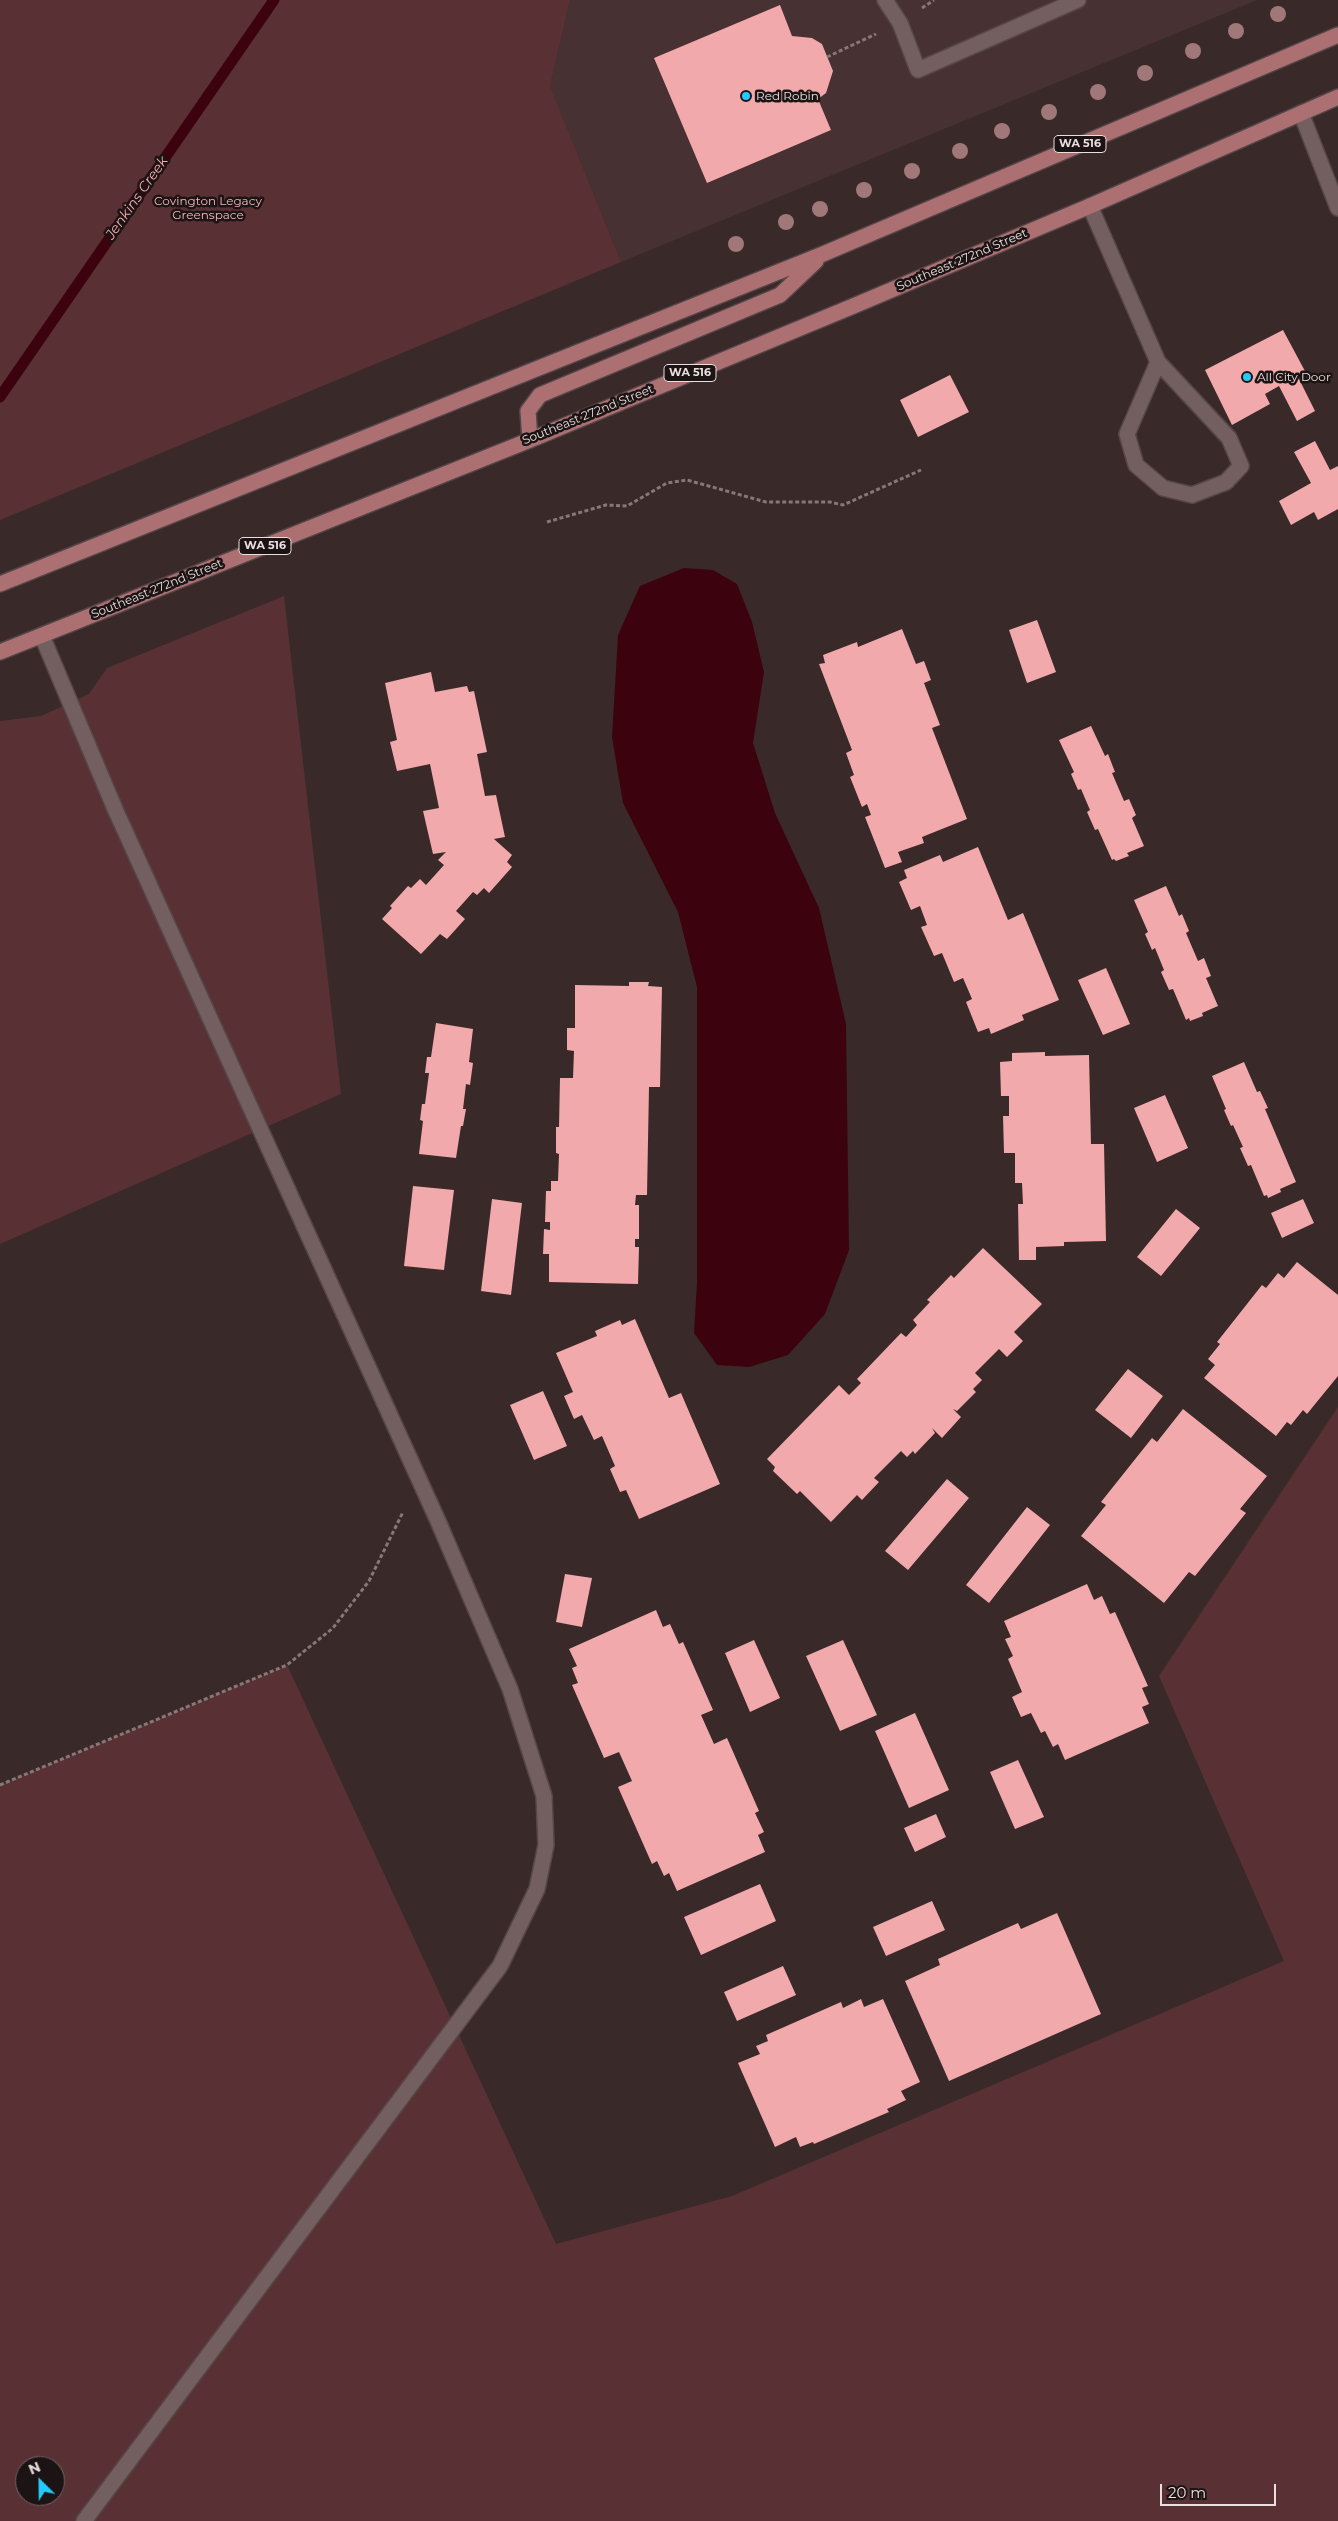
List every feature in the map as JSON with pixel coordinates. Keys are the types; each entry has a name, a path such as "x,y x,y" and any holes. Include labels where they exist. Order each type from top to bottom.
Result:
{"main road":[{"name":"WA 516","path":"0,584 823,254 1338,35"},
{"name":"Southeast 272nd Street","path":"0,652 530,440 1090,206 1338,97"},
{"path":"530,440 528,411 540,395 780,295 823,254"}],"lane":[{"path":"885,0 900,23 918,70 1078,0"},
{"path":"1301,113 1338,208"},
{"path":"1090,206 1158,362 1229,438 1241,466 1226,482 1192,495 1163,488 1136,464 1127,434 1158,362"},
{"path":"42,636 115,810 438,1521 510,1689 544,1796 546,1845 536,1889 500,1966 84,2521"}],"path":[{"path":"547,522 606,505 627,506 668,483 688,480 766,502 830,502 844,505 921,470"},
{"path":"0,1785 287,1665 333,1628 363,1589 402,1518 403,1510"}],"shaded area":[{"path":"570,0 1257,0 621,262 550,86"},
{"path":"684,568 713,570 737,584 752,622 764,672 753,743 775,813 819,908 846,1024 849,1250 825,1314 788,1355 749,1367 717,1365 694,1333 697,1283 697,987 678,912 623,803 612,737 618,635 640,586"}],"green space":[{"name":"Covington Legacy Greenspace","path":"0,0 570,0 550,86 621,262 0,520"},
{"path":"284,596 341,1094 0,1244 0,721 41,716 89,694 107,668"},
{"path":"1338,1407 1338,2521 0,2521 0,1785 287,1665 556,2244 732,2196 1284,1961 1159,1676"}],"building":[{"name":"Red Robin","path":"780,5 792,36 812,38 822,44 833,71 826,93 818,99 831,130 707,183 654,58"},
{"path":"1283,330 1306,373 1298,377 1315,411 1297,421 1279,386 1265,394 1270,404 1232,425 1205,370"},
{"path":"950,375 969,412 918,437 900,400"},
{"path":"1315,441 1330,470 1338,466 1338,509 1318,520 1314,512 1291,525 1279,501 1311,483 1294,452"},
{"path":"1037,620 1056,672 1027,683 1009,630"},
{"path":"902,629 916,664 924,661 931,680 924,683 940,725 932,728 967,819 922,837 924,843 898,852 902,862 885,868 865,817 871,815 867,804 862,807 850,777 854,775 846,753 852,750 819,664 825,663 823,655 857,642 858,647"},
{"path":"431,672 435,692 467,686 469,692 474,691 487,752 477,754 485,796 496,795 505,837 494,839 512,855 507,862 512,867 489,893 484,888 477,895 473,892 456,911 465,919 447,939 440,934 421,954 382,919 392,908 390,906 408,886 411,888 420,879 426,885 444,865 438,860 446,852 433,854 423,811 439,808 430,764 397,771 390,742 397,740 385,683"},
{"path":"1091,726 1105,756 1108,754 1115,772 1112,773 1124,801 1129,799 1136,815 1132,818 1144,846 1127,853 1129,856 1116,861 1112,860 1098,829 1095,830 1087,812 1090,810 1081,789 1078,790 1071,774 1074,772 1059,740"},
{"path":"978,847 1008,920 1023,913 1059,1000 1022,1015 1024,1020 991,1034 989,1028 978,1032 966,1002 972,999 963,978 954,982 942,953 934,956 921,927 927,925 920,906 911,910 899,882 907,878 904,870 940,855 943,862"},
{"path":"1166,886 1179,916 1182,914 1189,931 1186,933 1198,961 1204,958 1211,976 1206,978 1218,1006 1202,1013 1203,1016 1190,1021 1189,1018 1186,1020 1173,989 1169,990 1161,972 1164,970 1155,948 1152,950 1145,934 1148,932 1134,900"},
{"path":"1106,968 1130,1024 1103,1035 1078,980"},
{"path":"629,982 649,982 648,986 662,987 660,1087 649,1087 647,1195 636,1195 635,1205 639,1205 639,1239 635,1239 635,1247 639,1247 638,1284 549,1282 549,1254 543,1254 544,1229 550,1230 550,1222 545,1222 546,1191 551,1191 551,1181 558,1181 559,1154 556,1153 556,1127 559,1127 560,1078 573,1078 574,1051 567,1050 567,1028 575,1028 575,985 629,986"},
{"path":"436,1023 473,1029 469,1062 473,1063 470,1085 466,1084 463,1109 466,1109 456,1158 419,1154 423,1121 420,1120 422,1104 425,1104 429,1073 425,1073 427,1057 431,1057"},
{"path":"1045,1052 1045,1056 1089,1055 1091,1144 1104,1144 1106,1241 1064,1242 1064,1246 1036,1247 1036,1260 1019,1260 1018,1204 1023,1204 1022,1183 1015,1183 1015,1153 1004,1153 1003,1116 1009,1116 1009,1096 1001,1096 1000,1062 1012,1061 1012,1053"},
{"path":"1244,1062 1257,1092 1260,1091 1268,1108 1265,1109 1296,1182 1280,1189 1281,1192 1268,1198 1267,1195 1264,1196 1251,1165 1248,1166 1240,1148 1243,1147 1224,1110 1226,1109 1212,1076"},
{"path":"1165,1095 1188,1148 1157,1162 1134,1108"},
{"path":"413,1186 454,1190 444,1270 404,1266"},
{"path":"492,1199 522,1203 511,1295 481,1291"},
{"path":"1303,1199 1314,1223 1282,1238 1271,1213"},
{"path":"1176,1209 1200,1228 1161,1276 1137,1257"},
{"path":"983,1248 1042,1304 1014,1332 1023,1341 1007,1357 999,1349 975,1373 982,1380 973,1389 976,1392 957,1411 953,1409 961,1417 942,1438 932,1428 935,1433 915,1454 913,1451 907,1457 901,1451 874,1478 879,1482 862,1500 857,1495 831,1522 800,1491 797,1494 773,1471 775,1467 767,1459 839,1385 849,1395 861,1383 857,1379 901,1333 906,1337 917,1325 913,1320 930,1302 927,1300 951,1275 954,1278"},
{"path":"1297,1262 1338,1295 1338,1376 1307,1414 1303,1410 1291,1425 1287,1422 1276,1436 1204,1378 1215,1365 1208,1359 1220,1344 1217,1342 1262,1285 1266,1288 1278,1273 1284,1278"},
{"path":"635,1319 669,1398 681,1393 720,1484 639,1519 626,1490 620,1492 610,1469 615,1466 602,1436 594,1440 582,1415 574,1419 564,1396 573,1392 556,1353 597,1336 595,1331 620,1320 622,1325"},
{"path":"1128,1369 1163,1396 1131,1438 1095,1410"},
{"path":"543,1391 567,1446 534,1460 510,1405"},
{"path":"1183,1409 1267,1476 1240,1509 1246,1513 1195,1576 1189,1572 1164,1603 1081,1536 1106,1505 1101,1502 1152,1438 1157,1442"},
{"path":"947,1479 969,1498 908,1570 885,1551"},
{"path":"1027,1507 1050,1525 989,1603 966,1585"},
{"path":"565,1574 592,1578 582,1627 556,1622"},
{"path":"1087,1584 1094,1600 1102,1596 1110,1614 1115,1612 1148,1686 1142,1688 1149,1704 1142,1707 1149,1723 1065,1760 1058,1744 1053,1747 1045,1731 1041,1733 1031,1713 1021,1717 1012,1697 1022,1692 1008,1659 1013,1656 1005,1639 1011,1637 1004,1621"},
{"path":"656,1610 663,1627 670,1624 679,1644 683,1642 713,1710 701,1715 714,1744 727,1738 759,1811 755,1813 764,1832 758,1835 765,1852 677,1891 669,1873 664,1876 657,1861 652,1864 618,1787 632,1781 619,1752 604,1758 572,1685 578,1683 572,1668 577,1666 569,1649"},
{"path":"754,1640 780,1698 750,1712 725,1653"},
{"path":"843,1640 877,1715 840,1731 806,1656"},
{"path":"915,1713 949,1790 909,1808 875,1731"},
{"path":"1018,1760 1044,1817 1015,1829 990,1772"},
{"path":"936,1814 946,1837 915,1852 904,1828"},
{"path":"760,1884 776,1921 701,1955 684,1917"},
{"path":"932,1901 945,1930 886,1956 873,1927"},
{"path":"1057,1913 1101,2014 949,2081 905,1981 940,1965 938,1959 1018,1923 1021,1929"},
{"path":"783,1966 796,1995 737,2021 724,1992"},
{"path":"861,1999 864,2007 883,1999 920,2082 901,2091 906,2100 887,2109 889,2112 814,2144 813,2142 800,2147 796,2137 775,2147 738,2063 760,2054 756,2046 768,2041 766,2035 841,2002 843,2008"}],"waterway":[{"name":"Jenkins Creek","path":"0,397 274,0"}],"place":[{"name":"Red Robin","path":"746,96"},
{"name":"All City Door","path":"1247,377"}]}
